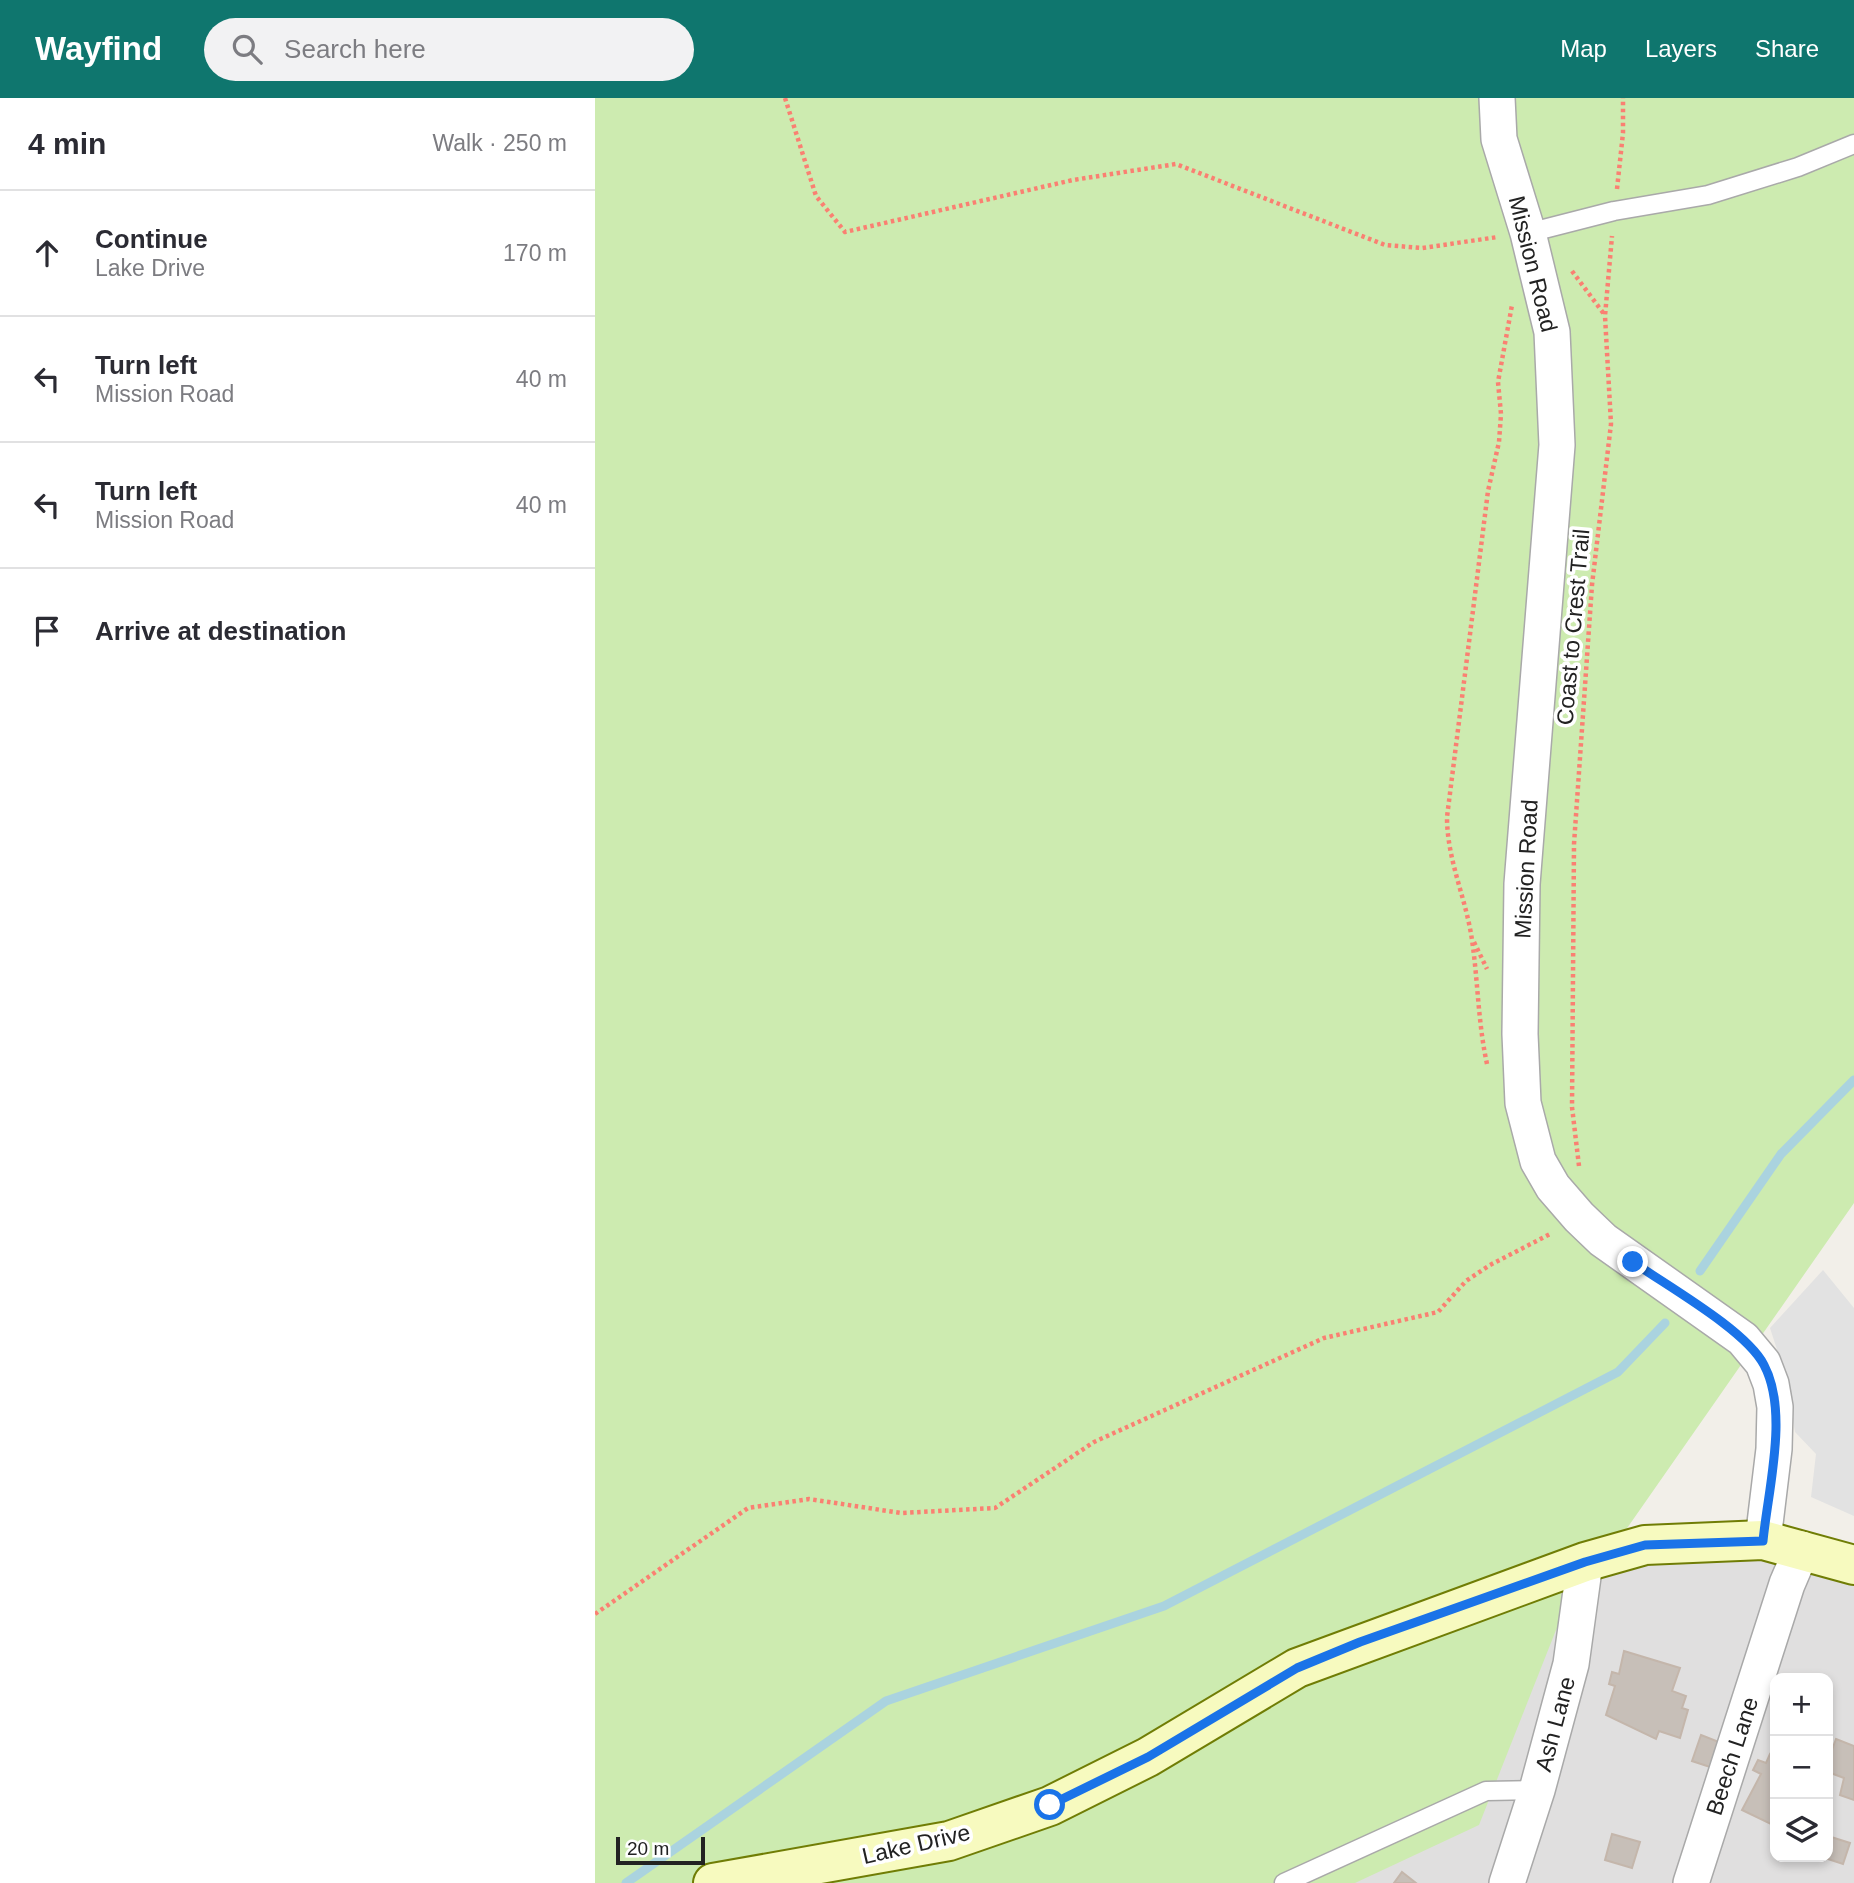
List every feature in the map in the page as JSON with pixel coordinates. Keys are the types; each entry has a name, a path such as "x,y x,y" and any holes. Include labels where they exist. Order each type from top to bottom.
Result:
{"street":[{"name":"Mission Road","path":"1497,98 1499,139 1528,233 1552,332 1557,444 1522,884 1523,1103 1538,1161 1553,1186 1579,1217 1603,1240 1743,1339 1763,1363 1771,1384 1775,1407 1774,1449 1763,1541"},
{"name":"Lake Drive","path":"713,1883 949,1841 1050,1805 1148,1757 1297,1668 1585,1562 1645,1545 1763,1541 1802,1549 1854,1565"},
{"name":"Beech Lane","path":"1691,1883 1787,1584 1802,1549"},
{"name":"Ash Lane","path":"1507,1883 1537,1790 1571,1664 1585,1562"}],"lane":[{"path":"1528,233 1614,211 1708,195 1798,167 1854,144"},
{"path":"1284,1883 1486,1791 1537,1790"}],"path":[{"path":"785,98 816,196 845,232 1073,180 1177,164 1385,245 1422,248 1528,233"},
{"name":"Coast to Crest Trail","path":"1579,1160 1572,1107 1574,844 1592,585 1611,424 1605,316 1623,133 1623,98"},
{"path":"1488,1070 1480,1034 1472,938 1447,844 1447,817 1488,491 1499,442 1501,414 1498,382 1512,303"},
{"path":"595,1614 748,1508 809,1499 901,1513 995,1508 1094,1442 1312,1344 1438,1312 1467,1282 1490,1265 1579,1217"}],"shaded area":[{"path":"1823,1270 1854,1308 1854,1516 1811,1497 1816,1454 1795,1432 1785,1374 1770,1328"},
{"path":"1587,1549 1854,1557 1854,1883 595,1883 595,1853"}],"green space":[{"path":"595,98 1854,98 1854,1203 1556,1630 1479,1825 1355,1883 595,1883"}],"building":[{"path":"1624,1651 1680,1668 1672,1691 1686,1696 1682,1708 1688,1710 1680,1738 1659,1731 1656,1739 1606,1715 1615,1686 1609,1684 1612,1672 1619,1674"},
{"path":"1701,1735 1719,1742 1710,1767 1692,1761"},
{"path":"1836,1739 1854,1746 1854,1800 1840,1795 1844,1778 1833,1774 1833,1747"},
{"path":"1770,1754 1770,1824 1742,1810 1761,1774 1753,1770 1758,1760 1766,1763"},
{"path":"1612,1834 1640,1842 1632,1868 1605,1860"},
{"path":"1833,1838 1850,1843 1843,1864 1833,1861"},
{"path":"1402,1872 1416,1883 1394,1883"}],"waterway":[{"path":"1700,1271 1781,1154 1854,1080"},
{"path":"626,1883 886,1701 1164,1606 1618,1372 1665,1323"}],"route":[{"path":"1050,1805 1100,1783 1148,1757 1297,1668 1360,1642 1585,1562 1645,1545 1763,1541 1774,1449 1775,1407 1771,1384 1763,1363 1743,1339 1633,1262"}]}
